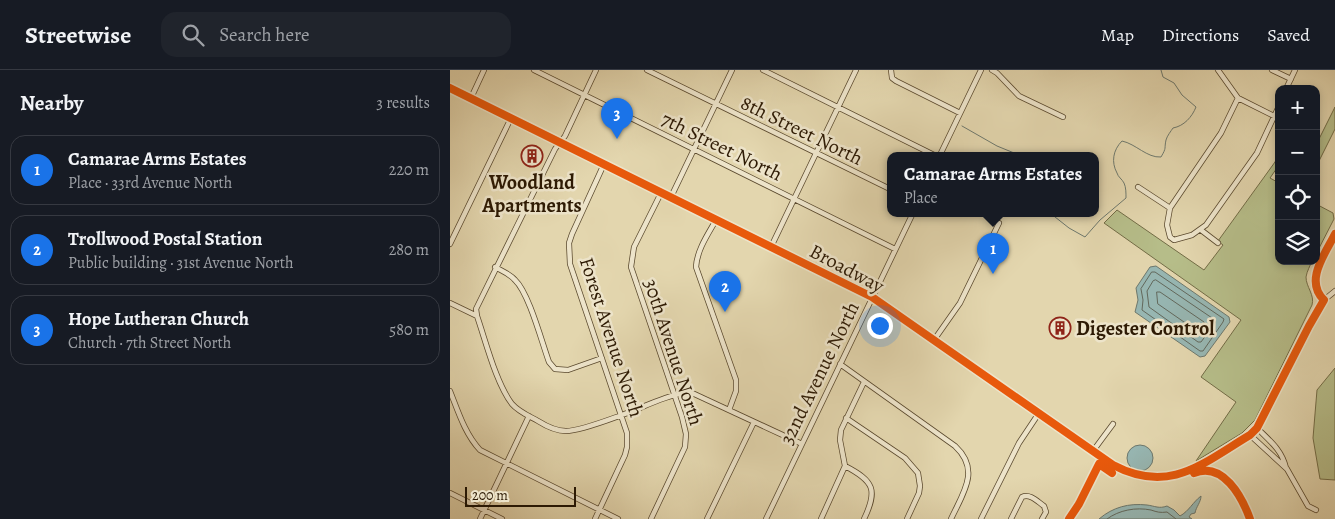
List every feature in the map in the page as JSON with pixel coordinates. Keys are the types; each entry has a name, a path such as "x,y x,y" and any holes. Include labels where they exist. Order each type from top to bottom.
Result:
{"street":[{"path":"471,98 484,70"},
{"name":"7th Street North","path":"534,70 895,249"},
{"path":"596,70 476,309 502,388 513,405 554,429 566,431 576,429 690,392 802,444"},
{"name":"8th Street North","path":"647,70 887,188"},
{"path":"671,197 732,70"},
{"path":"763,70 928,152"},
{"path":"771,247 856,70"},
{"path":"891,70 892,78 896,81 960,113"},
{"path":"941,152 980,70"},
{"path":"992,70 1018,96 1063,117"},
{"path":"1218,70 1238,98 1274,116 1257,153 1202,230 1182,239 1174,240 1170,237 1167,224 1170,208 1221,133 1238,98"},
{"path":"1272,70 1291,79"},
{"path":"1288,85 1295,70"},
{"name":"Broadway","path":"450,88 872,297 1113,465 1124,471 1148,478 1174,476 1190,470 1250,435 1257,428 1324,300"},
{"path":"450,244 511,118"},
{"name":"Forest Avenue North","path":"595,519 628,447 627,433 570,264 569,252 572,234 604,164"},
{"path":"1138,187 1170,208"},
{"name":"30th Avenue North","path":"651,519 687,442 632,267 634,247 661,193"},
{"name":"32nd Avenue North","path":"766,519 910,217"},
{"path":"716,220 696,260 696,267 736,380 736,391 729,410"},
{"path":"934,340 960,303 999,224"},
{"path":"1202,230 1218,243"},
{"path":"1335,234 1317,270 1315,279 1316,290 1324,300 1335,291"},
{"path":"496,267 514,278 520,285 554,369 568,370 602,358"},
{"path":"450,303 477,316"},
{"path":"840,364 955,446 965,457 968,464 968,480 951,519"},
{"path":"821,519 846,466 840,440 841,430 864,382"},
{"path":"450,391 473,442 480,450 618,519"},
{"path":"981,519 1019,443 1039,413"},
{"path":"480,519 529,416"},
{"path":"846,418 905,458 918,473 919,493 907,519"},
{"path":"708,519 754,422"},
{"path":"1093,451 1114,424"},
{"path":"1257,428 1278,449 1308,506 1316,510"},
{"path":"1250,435 1287,469"},
{"path":"846,466 864,477 869,482 872,490 873,497 864,519"},
{"path":"450,493 502,519"},
{"path":"1011,519 1022,497 1029,496 1044,506 1046,512 1042,519"}],"green space":[{"path":"1335,107 1335,129 1320,159 1320,137"},
{"path":"1275,162 1275,171 1270,178 1275,181 1275,265 1310,265 1306,277 1313,301 1255,420 1242,433 1196,461 1236,402 1201,377 1241,320 1104,223 1117,210 1204,270 1223,245 1218,241"},
{"path":"1320,206 1333,213 1334,219 1320,246"},
{"path":"1335,368 1335,480 1320,479 1313,438 1317,390"}],"water":[{"path":"1156,266 1229,317 1230,322 1205,356 1200,357 1135,312 1138,300 1136,288 1150,267"},
{"path":"1140,445 1149,449 1153,458 1149,467 1140,471 1131,467 1127,458 1131,449"},
{"path":"1201,496 1195,513 1189,517 1192,519 1099,519 1116,509 1134,505 1167,506 1180,516"}],"waterway":[{"path":"1055,217 1085,237 1100,220 1126,198 1125,185 1115,169 1114,160 1117,148 1122,141 1146,153 1161,157 1165,150 1167,138 1173,128 1187,121 1196,107 1182,95 1174,83 1163,77 1161,70"},
{"path":"962,126 1012,152"}],"cycle path":[{"path":"450,88 872,297 1113,465 1133,473 1152,477 1169,476 1201,465 1250,435 1257,428 1324,300 1318,293 1316,276 1318,267 1335,234"},
{"path":"1069,519 1079,504 1099,464 1112,473"},
{"path":"1194,473 1214,472 1222,476 1230,483 1242,501 1250,519"}],"place":[{"name":"Hope Lutheran Church","path":"617,139"},
{"name":"Woodland Apartments","path":"532,156"},
{"name":"Camarae Arms Estates","path":"993,274"},
{"name":"Trollwood Postal Station","path":"725,312"},
{"name":"Digester Control","path":"1060,328"}]}
